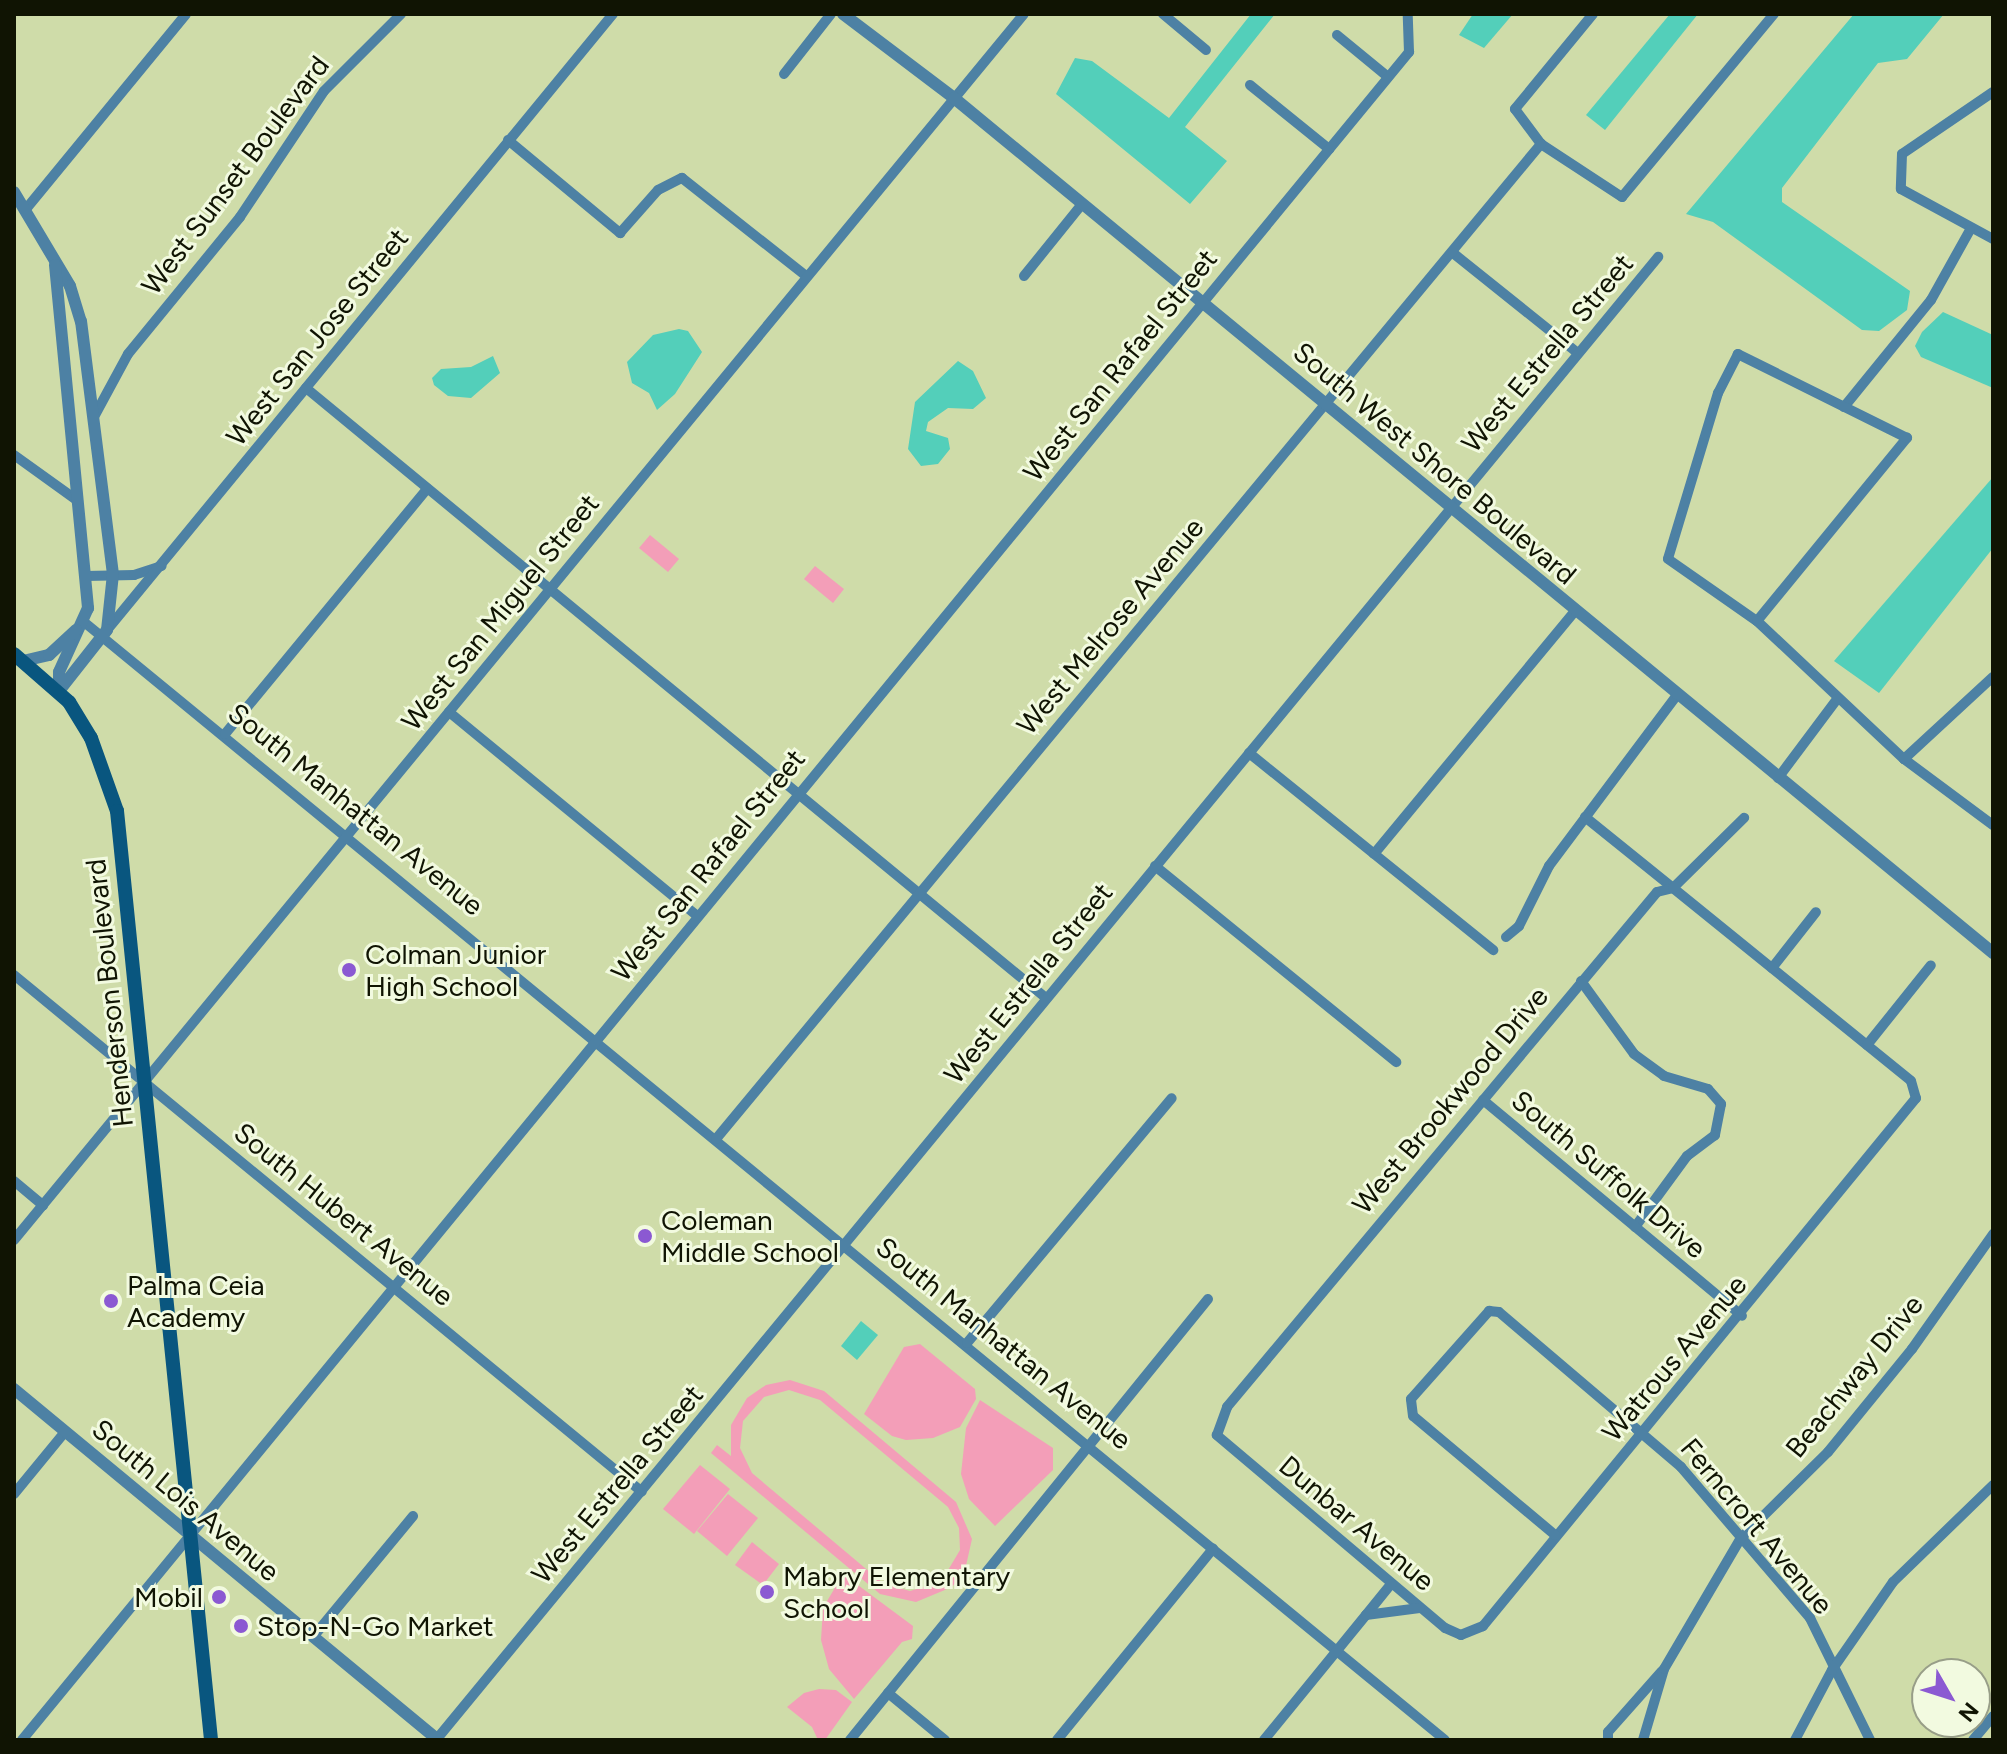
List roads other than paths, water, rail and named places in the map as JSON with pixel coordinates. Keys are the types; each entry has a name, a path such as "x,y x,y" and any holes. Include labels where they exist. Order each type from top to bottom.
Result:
{"main road":[{"path":"19,658 59,691"},
{"name":"Henderson Boulevard","path":"59,691 91,738 117,811 211,1740"}],"street":[{"path":"26,209 186,14"},
{"name":"West Sunset Boulevard","path":"95,415 128,354 240,217 324,91 401,14"},
{"name":"West San Jose Street","path":"59,691 613,14"},
{"path":"784,74 831,14"},
{"name":"South West Shore Boulevard","path":"843,14 954,98 1993,953"},
{"name":"West San Miguel Street","path":"14,1240 1024,14"},
{"path":"1163,14 1206,50"},
{"name":"West San Rafael Street","path":"22,1740 188,1533 1409,52 1408,14"},
{"path":"1593,14 1515,109 1541,144 1622,197 1774,14"},
{"path":"1337,35 1388,77"},
{"path":"1250,85 1329,149"},
{"path":"1993,92 1902,154 1901,189 1970,230 1993,239"},
{"path":"508,140 620,233 658,190 682,178 806,276"},
{"name":"West Melrose Avenue","path":"716,1139 917,892 1328,405 1541,144"},
{"path":"14,192 70,286 81,321 113,574 106,633"},
{"path":"1024,276 1082,204"},
{"path":"1844,407 1931,300 1970,230"},
{"path":"1453,253 1578,353"},
{"name":"West Estrella Street","path":"437,1740 1658,257"},
{"path":"55,262 86,576 84,622 59,672 59,691"},
{"path":"1757,621 1907,438 1738,354 1718,393 1668,559 1757,621 1904,759 1993,825"},
{"path":"306,388 1046,998"},
{"path":"70,417 95,415"},
{"path":"14,455 78,501"},
{"path":"225,734 427,489"},
{"path":"86,576 134,575 162,566"},
{"path":"1374,854 1576,610"},
{"path":"19,658 49,655 84,622"},
{"name":"South Manhattan Avenue","path":"84,622 106,633 1445,1740"},
{"path":"1904,759 1993,677"},
{"path":"1506,937 1519,926 1549,866 1677,695"},
{"path":"1778,778 1837,699"},
{"path":"449,712 697,916"},
{"path":"1249,753 1493,950"},
{"path":"1585,817 1867,1045 1931,965"},
{"name":"West Brookwood Drive","path":"1217,1435 1227,1407 1657,892 1673,888 1744,818"},
{"path":"1155,866 1396,1062"},
{"path":"1772,968 1816,912"},
{"name":"South Hubert Avenue","path":"14,975 642,1492"},
{"path":"1581,981 1634,1054 1664,1076 1708,1089 1721,1104 1715,1135 1687,1156 1635,1227"},
{"name":"Watrous Avenue","path":"1471,1634 1644,1433 1911,1110 1916,1098 1911,1081 1867,1045"},
{"path":"967,1343 1172,1098"},
{"name":"South Suffolk Drive","path":"1483,1100 1742,1316"},
{"path":"14,1181 43,1205"},
{"name":"Beachway Drive","path":"1664,1669 1741,1538 1828,1452 1912,1349 1993,1234"},
{"path":"850,1740 1208,1299"},
{"name":"Ferncroft Avenue","path":"1555,1535 1413,1416 1411,1399 1478,1317 1499,1312 1644,1433 1810,1618 1832,1670 1870,1740"},
{"name":"South Lois Avenue","path":"14,1389 437,1740"},
{"path":"14,1494 65,1432"},
{"name":"Dunbar Avenue","path":"1217,1435 1420,1608 1451,1632 1471,1634"},
{"path":"1795,1740 1832,1670 1893,1582 1993,1485"},
{"path":"313,1637 413,1516"},
{"path":"1057,1740 1213,1549"},
{"path":"1264,1740 1391,1584"},
{"path":"1366,1615 1420,1608"},
{"path":"1608,1740 1608,1732 1664,1669"},
{"path":"1643,1740 1664,1669"},
{"path":"888,1693 945,1740"},
{"path":"1973,1740 1993,1716"}],"water":[{"path":"1251,14 1275,14 1185,127 1227,161 1190,204 1056,94 1075,58 1092,61 1169,118"},
{"path":"1473,14 1513,14 1484,48 1459,35"},
{"path":"1670,14 1698,14 1605,130 1586,115"},
{"path":"1854,14 1944,14 1907,59 1878,63 1782,188 1782,202 1910,291 1907,310 1879,331 1862,330 1713,222 1686,214"},
{"path":"1943,312 1993,335 1993,388 1921,357 1915,346 1922,332"},
{"path":"679,329 688,331 702,352 675,394 657,410 649,393 632,383 627,362 653,335"},
{"path":"493,356 500,373 471,398 448,396 434,385 432,378 441,369 471,367"},
{"path":"958,361 973,371 986,398 973,409 948,408 928,422 926,431 948,438 950,449 938,464 921,466 908,449 915,402"},
{"path":"1993,477 1993,548 1879,693 1834,661"},
{"path":"861,1321 878,1335 857,1360 841,1346"}],"place":[{"name":"Colman Junior High School","path":"349,970"},
{"name":"Coleman Middle School","path":"645,1236"},
{"name":"Palma Ceia Academy","path":"111,1301"},
{"name":"Mabry Elementary School","path":"767,1592"},
{"name":"Mobil","path":"219,1597"},
{"name":"Stop-N-Go Market","path":"241,1626"}]}
